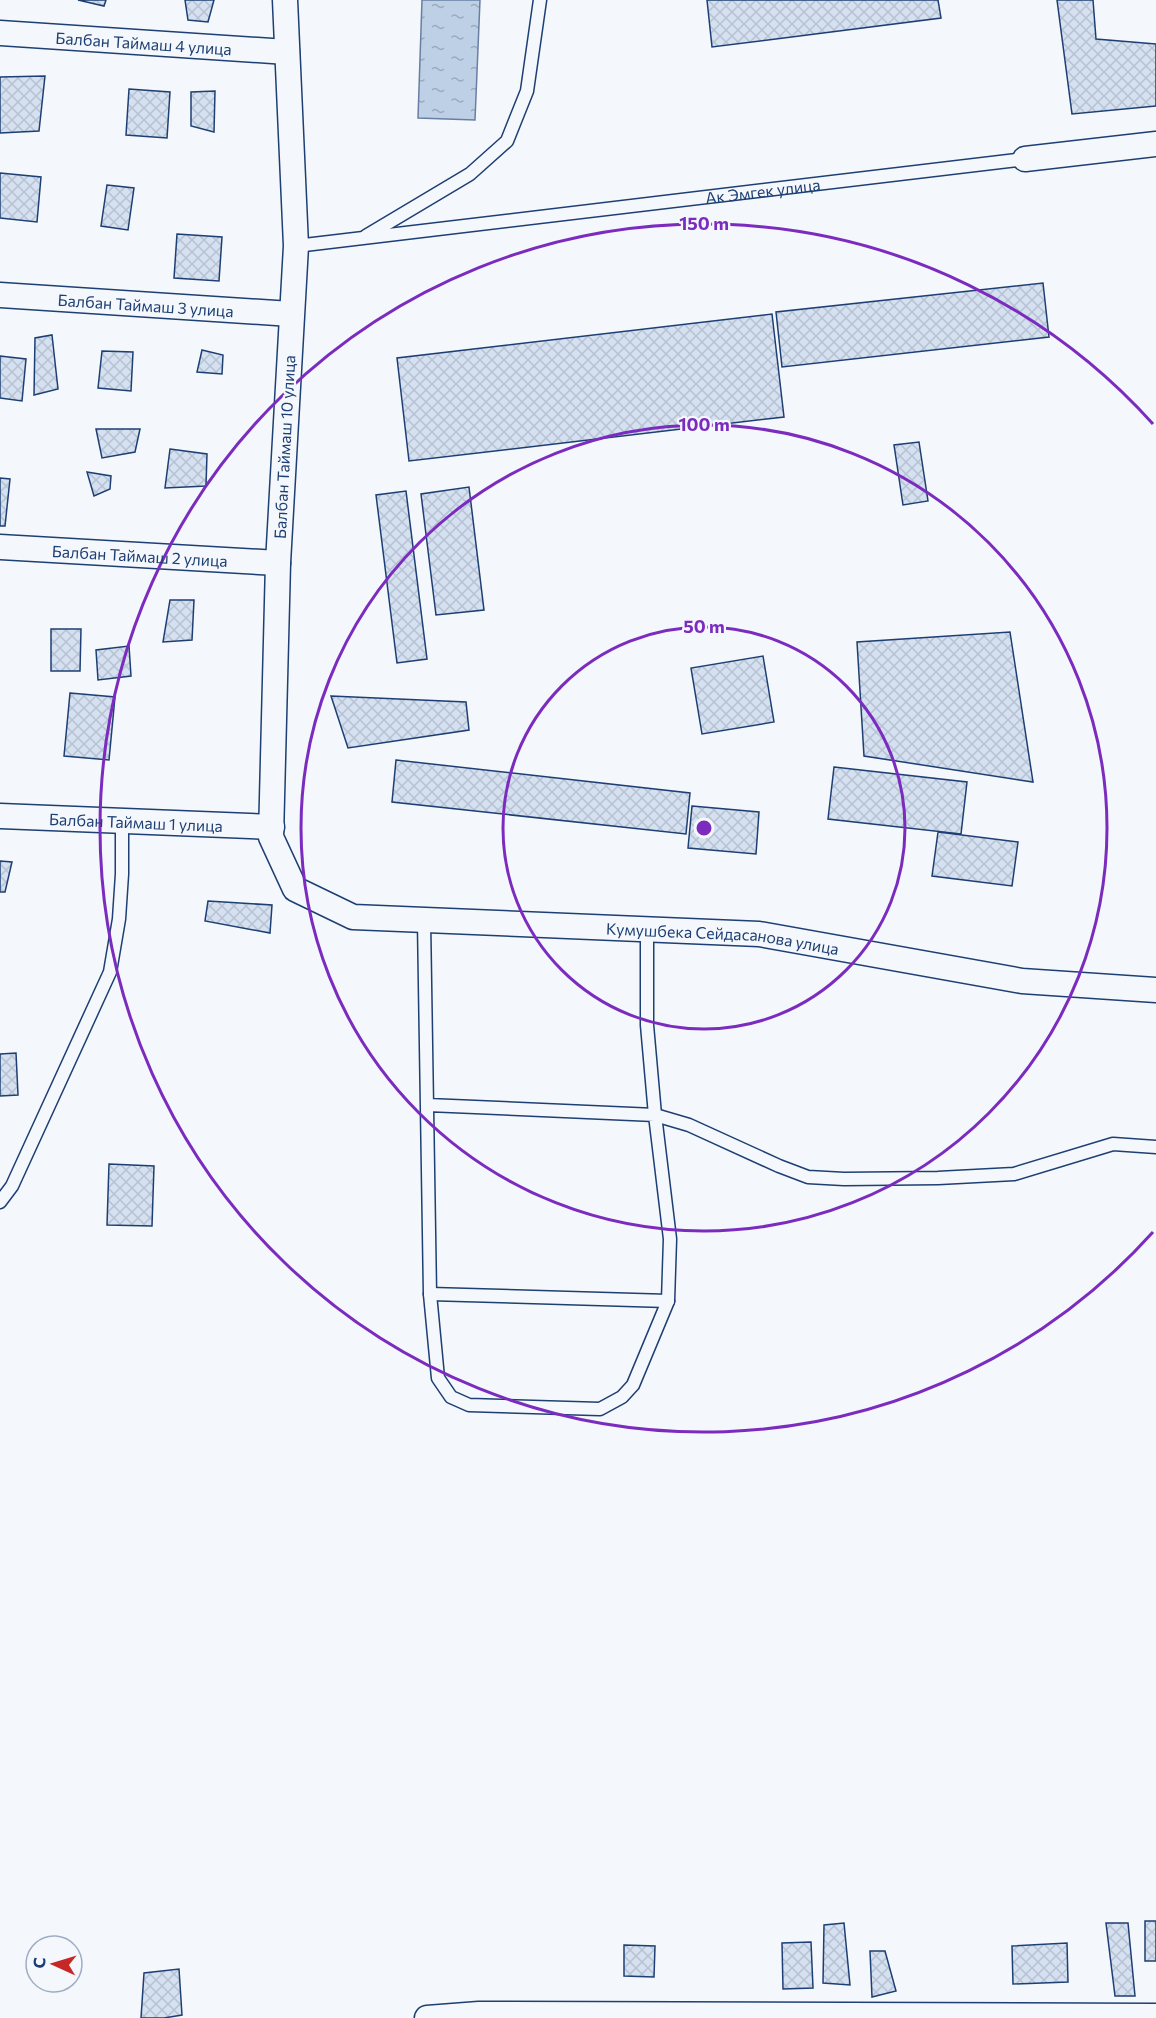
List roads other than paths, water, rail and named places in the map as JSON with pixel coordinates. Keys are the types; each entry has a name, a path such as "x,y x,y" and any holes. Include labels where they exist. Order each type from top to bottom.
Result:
{"street":[{"name":"Балбан Таймаш 10 улица","path":"285,0 296,246 278,563 271,837 295,889"},
{"name":"Балбан Таймаш 4 улица","path":"0,33 287,52"},
{"name":"Ак Эмгек улица","path":"1025,159 1156,144"},
{"name":"Балбан Таймаш 3 улица","path":"0,295 291,314"},
{"name":"Балбан Таймаш 2 улица","path":"0,547 278,563"},
{"name":"Балбан Таймаш 1 улица","path":"0,816 272,827"},
{"name":"Кумушбека Сейдасанова улица","path":"295,889 353,917 759,934 1022,981 1156,990"},
{"path":"427,2018 479,2016 1156,2016"}],"lane":[{"path":"363,238 470,174 507,141 527,91 540,0"},
{"name":"Ак Эмгек улица","path":"296,246 1025,159"},
{"path":"0,1202 12,1186 110,972 119,919 122,822"},
{"path":"424,921 430,1294 438,1378 451,1396 469,1405 600,1409 622,1397 633,1385 668,1301 670,1239 647,1025 648,930"},
{"path":"428,1105 655,1115 689,1125 808,1177 832,1179 939,1178 1014,1174 1113,1144 1156,1146"},
{"path":"430,1294 668,1301"}],"water":[{"path":"422,0 480,0 475,120 418,118"}]}
